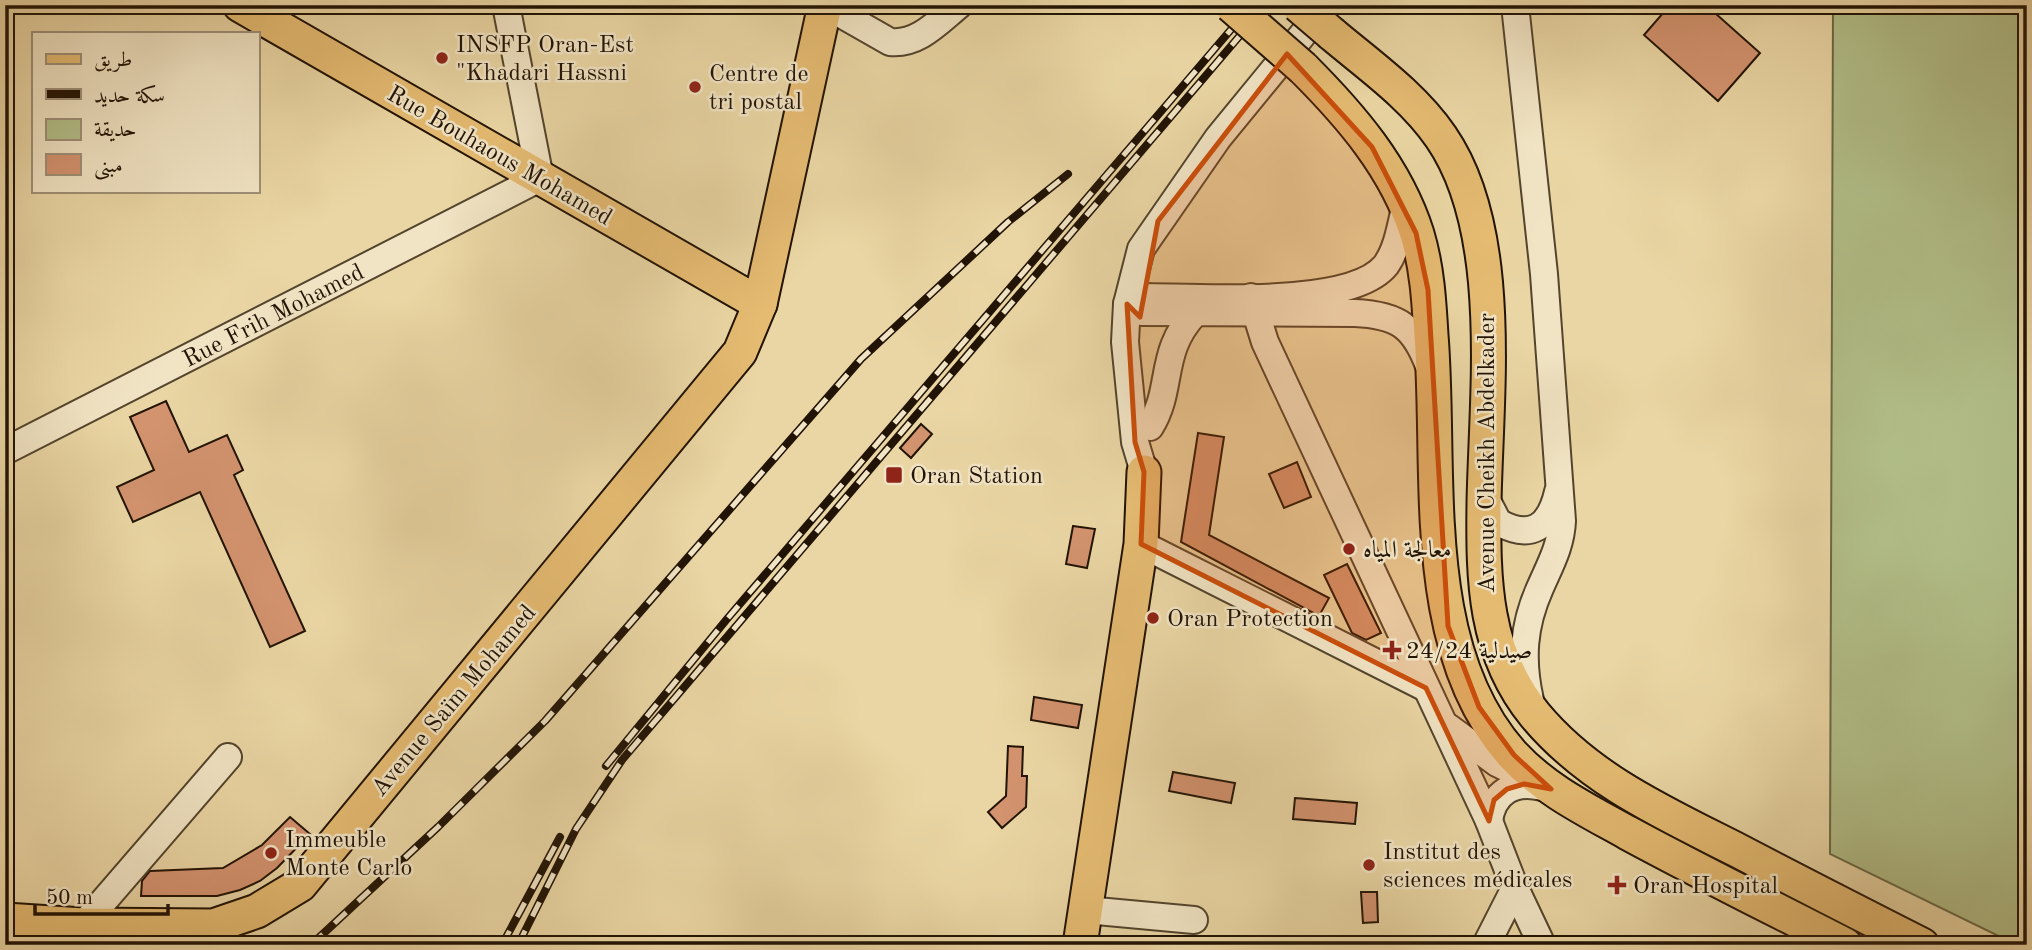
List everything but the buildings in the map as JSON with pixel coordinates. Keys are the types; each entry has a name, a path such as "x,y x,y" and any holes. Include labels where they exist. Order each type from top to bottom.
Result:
{"main road":[{"name":"Rue Bouhaous Mohamed","path":"240,5 760,304"},
{"name":"Avenue Saïm Mohamed","path":"5,920 83,925 213,926 257,911 300,885 740,352 760,304 825,5"},
{"name":"Avenue Cheikh Abdelkader","path":"1231,5 1303,68 1356,126 1393,178 1405,204 1423,259 1436,392 1444,589 1456,656 1475,699 1498,736 1551,789 1651,846 1845,945"},
{"name":"Avenue Cheikh Abdelkader","path":"1298,5 1330,20 1418,109 1454,159 1473,206 1486,293 1485,580 1492,633 1516,687 1533,712 1577,757 1644,803 1922,945"},
{"path":"1080,945 1141,544 1144,472"}],"street":[{"path":"506,5 540,178"},
{"path":"825,5 890,42 901,43 912,42 959,5"},
{"path":"1515,5 1544,274 1562,538 1531,609 1523,646 1523,664 1533,712"},
{"path":"1144,472 1135,442 1125,342 1158,221 1217,138 1330,20"},
{"name":"Rue Frih Mohamed","path":"5,451 540,178"},
{"path":"1137,304 1195,313 1330,292 1375,275 1392,253 1405,204"},
{"path":"1137,304 1371,314 1402,323 1413,332 1420,345 1436,392"},
{"path":"1137,304 1150,427 1144,472"},
{"path":"1245,307 1269,350 1444,724 1537,935 1488,943"},
{"path":"1150,427 1159,410 1173,345 1195,313"},
{"path":"1484,495 1498,522 1521,531 1536,529 1545,523 1554,511 1559,490"},
{"path":"1141,544 1426,688"},
{"path":"1444,724 1497,763 1551,789"},
{"path":"83,925 228,757"},
{"path":"1489,821 1494,800 1507,789 1524,784 1551,789"},
{"path":"1488,943 1515,888"},
{"path":"1086,910 1194,920"}],"highlighted area":[{"path":"1287,54 1372,147 1416,233 1428,290 1448,626 1479,707 1514,755 1551,789 1524,784 1507,789 1494,800 1489,821 1426,688 1141,544 1144,472 1135,442 1127,304 1140,317 1158,221"}],"green space":[{"path":"1833,5 2027,5 2027,945 2017,945 1830,854"}],"railway":[{"path":"606,766 727,619 1252,5"},
{"path":"518,945 576,829 622,760 1266,5"},
{"path":"311,945 438,827 545,721 861,359 1008,222 1068,174"},
{"path":"502,945 560,837"}],"place":[{"name":"INSFP Oran-Est \"Khadari Hassni","path":"442,58"},
{"name":"Centre de tri postal","path":"695,87"},
{"name":"Oran Station","path":"894,475"},
{"name":"معالجة المياه","path":"1349,549"},
{"name":"Oran Protection","path":"1153,618"},
{"name":"صيدلية 24/24","path":"1392,650"},
{"name":"Immeuble Monte Carlo","path":"271,853"},
{"name":"Institut des sciences médicales","path":"1369,865"},
{"name":"Oran Hospital","path":"1617,885"}]}
